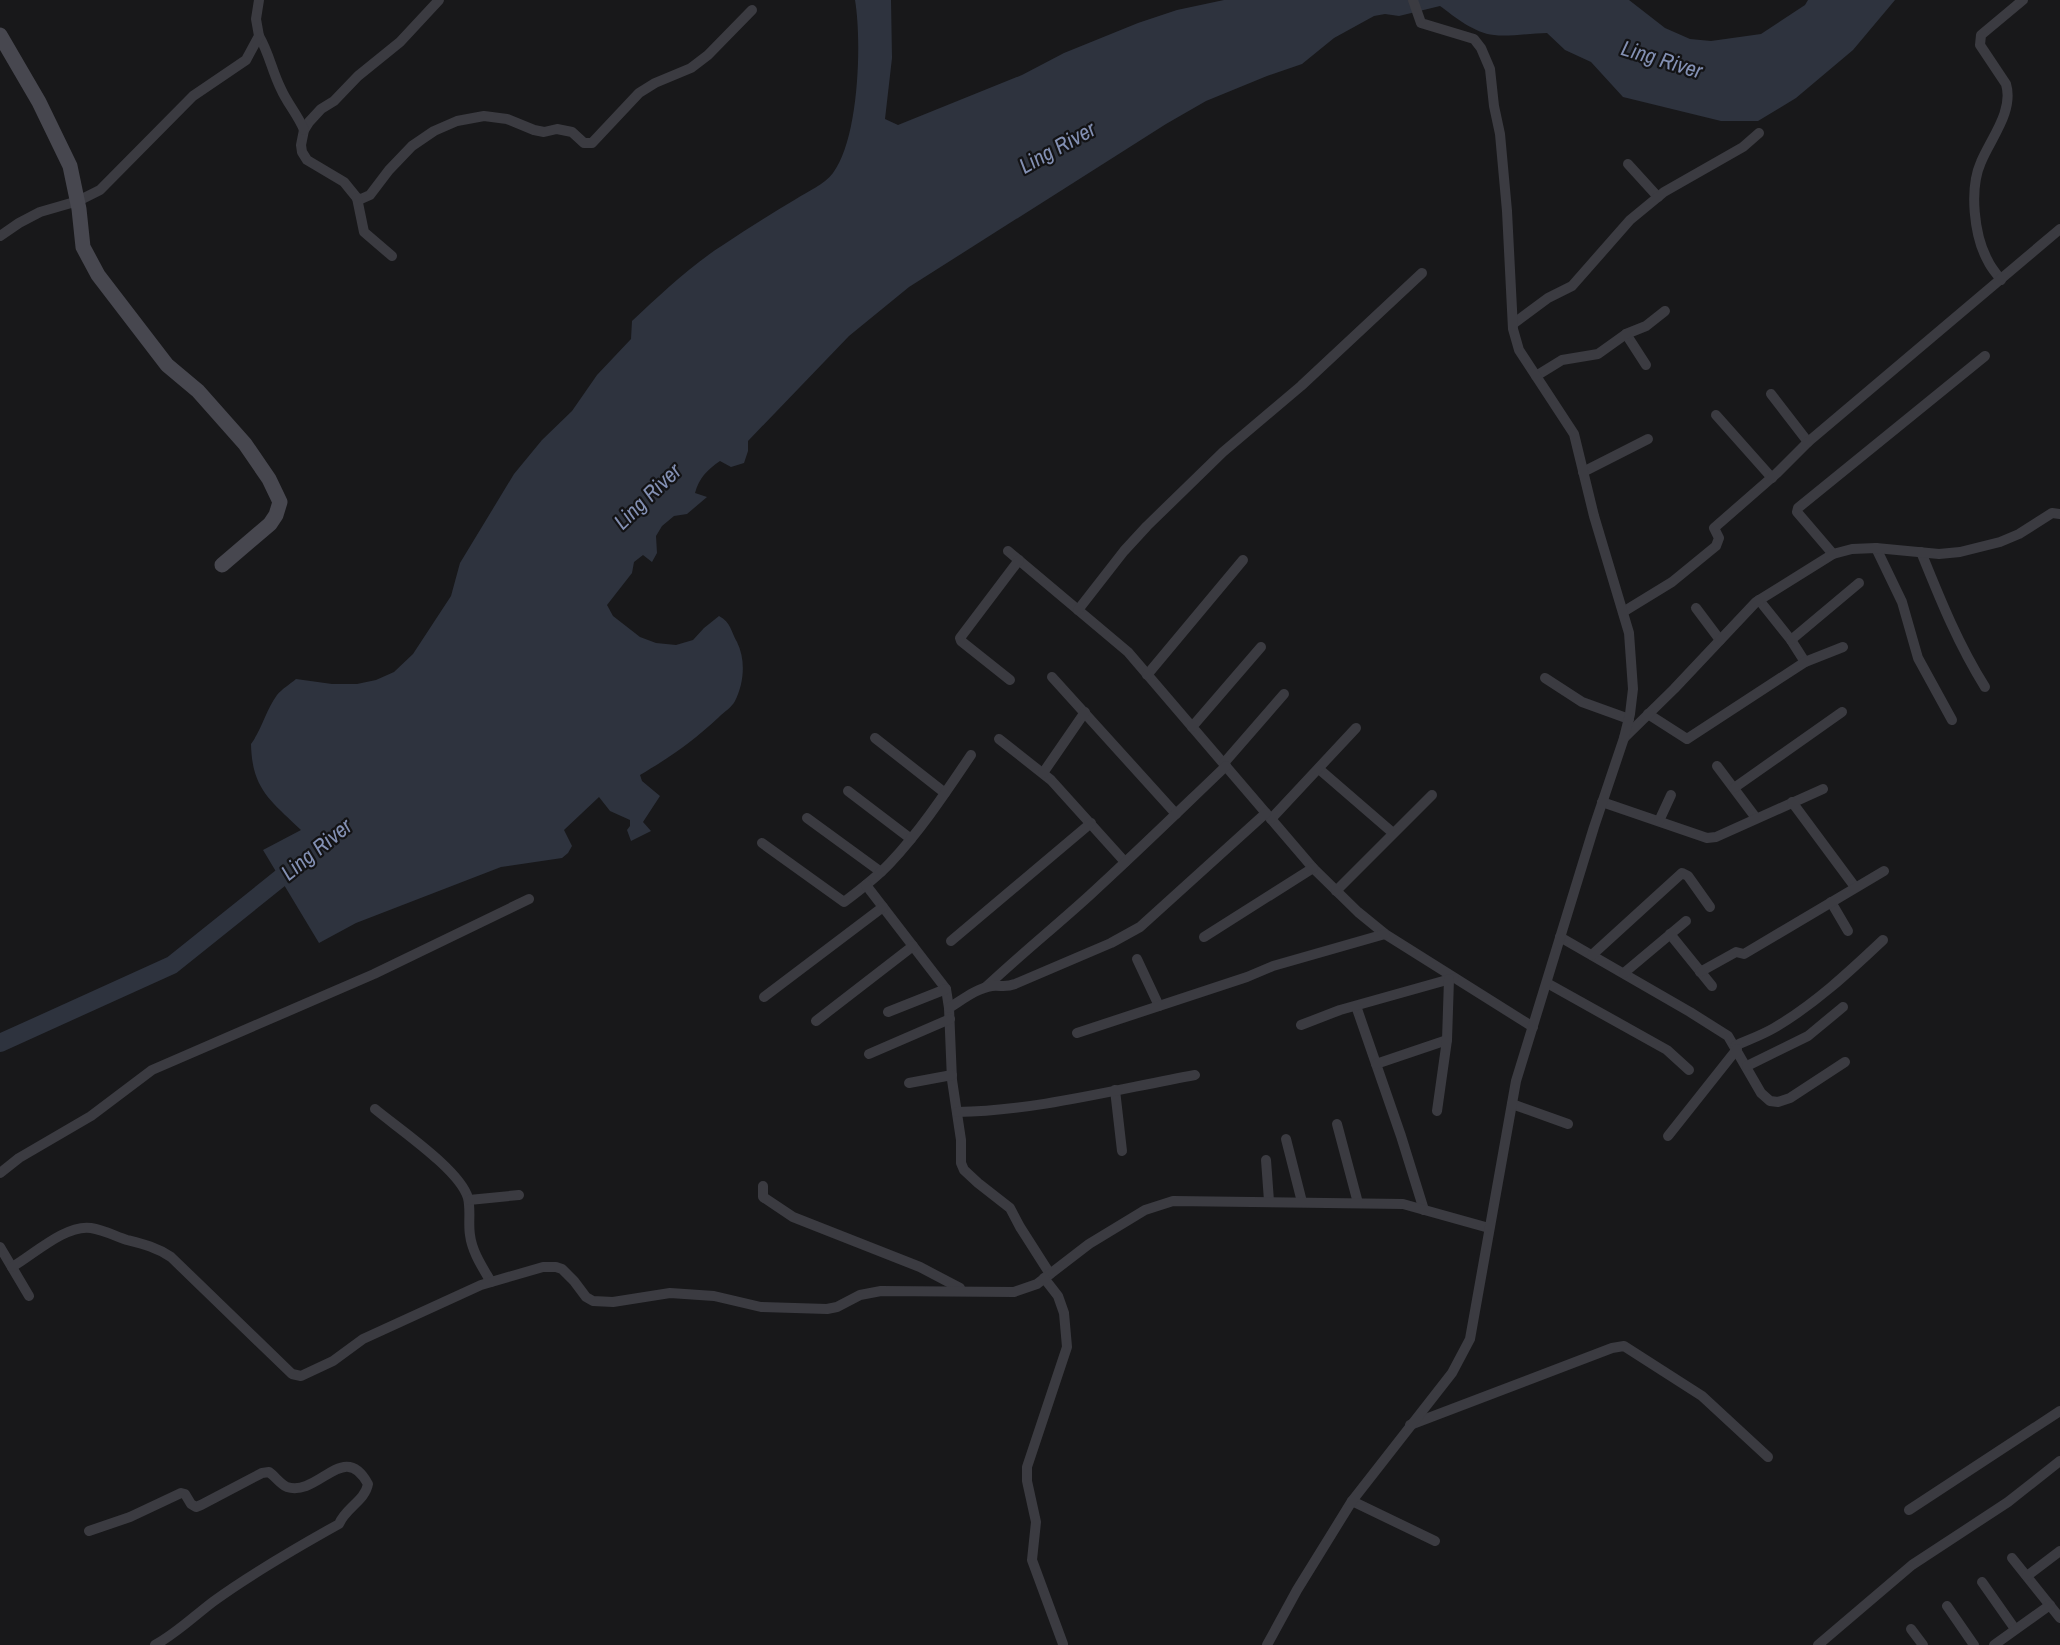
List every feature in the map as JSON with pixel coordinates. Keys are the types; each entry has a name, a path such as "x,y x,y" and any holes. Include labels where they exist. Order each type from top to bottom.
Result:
{"street":[{"path":"259,0 256,19 259,36 266,47 282,91 304,130"},
{"path":"392,256 364,232 357,198 344,182 304,158 301,146 304,130 321,109 334,101 358,76 400,42 439,0"},
{"path":"1267,1645 1297,1590 1352,1501 1452,1373 1470,1339 1516,1081 1624,738 1633,689 1629,633 1594,516 1575,434 1519,350 1513,324 1503,167 1490,69 1481,48 1474,39 1421,23 1413,0"},
{"path":"2001,280 1983,252 1973,205 1974,180 2005,110 2008,91 2006,84 1980,45 1980,38 2023,0"},
{"path":"357,198 361,199 370,195 389,170 412,146 434,131 457,121 484,116 507,119 543,132 557,129 572,132 584,143 592,143 639,93 691,68 708,55 752,10"},
{"path":"0,35 39,102 70,166 78,201 84,247 98,275 167,364 198,391 245,444 269,479 280,502 270,524 222,565"},
{"path":"0,236 40,212 92,195 110,181 193,96 246,60 259,36"},
{"path":"1513,324 1548,298 1572,286 1630,220 1658,197 1743,147 1759,133"},
{"path":"1628,164 1658,197"},
{"path":"1623,612 1672,582 1716,546 1719,538 1714,528 1772,478 1808,442 2060,229"},
{"path":"1078,610 1124,551 1147,526 1223,452 1301,386 1422,273"},
{"path":"1536,376 1562,360 1598,354 1626,334 1646,326 1665,311"},
{"path":"1626,334 1646,365"},
{"path":"1833,554 1797,512 1798,508 1985,356"},
{"path":"1771,394 1808,442"},
{"path":"1716,415 1772,478"},
{"path":"1583,472 1648,439"},
{"path":"1624,738 1760,600 1833,554 1852,549 1876,548 1939,554 1960,552 2000,542 2057,512"},
{"path":"1876,548 1898,592 1918,658 1952,720"},
{"path":"1008,551 1128,652 1313,868 1358,912 1385,934 1451,978 1533,1027"},
{"path":"1921,552 1966,658 1985,687"},
{"path":"1010,680 960,641 960,638 1019,560"},
{"path":"1147,675 1243,560"},
{"path":"1791,640 1859,584"},
{"path":"1760,600 1805,662"},
{"path":"1696,608 1720,640"},
{"path":"1192,727 1261,647"},
{"path":"1648,714 1687,739 1805,662 1843,647"},
{"path":"1052,677 1176,814"},
{"path":"1545,678 1582,702 1629,719"},
{"path":"869,1054 950,1013 986,987 1176,814 1225,764 1284,694"},
{"path":"1043,773 1085,712"},
{"path":"1734,788 1842,712"},
{"path":"986,987 995,985 1005,988 1111,943 1140,927 1269,816 1319,769 1356,728"},
{"path":"875,738 945,793"},
{"path":"999,740 1043,773 1125,862"},
{"path":"762,843 844,902 880,872 911,839 971,754"},
{"path":"1717,766 1756,818"},
{"path":"1319,769 1393,833"},
{"path":"1602,802 1707,838 1716,837 1823,789"},
{"path":"848,791 911,839"},
{"path":"1336,891 1432,795"},
{"path":"1659,821 1671,795"},
{"path":"1792,802 1855,887"},
{"path":"807,818 880,872"},
{"path":"951,941 1090,823"},
{"path":"1204,938 1313,868"},
{"path":"1700,972 1737,952 1744,954 1884,871"},
{"path":"1592,955 1682,873 1688,876 1710,907"},
{"path":"866,885 946,989 950,1013 952,1075 960,1140 960,1160 964,1170 1010,1208 1058,1296 1064,1313 1067,1347 1027,1467 1027,1481 1036,1522 1032,1560 1063,1644"},
{"path":"0,1173 19,1158 91,1116 152,1070 374,974 529,899"},
{"path":"1831,902 1848,931"},
{"path":"764,997 884,907"},
{"path":"1624,974 1686,921"},
{"path":"1077,1033 1247,977 1273,966 1385,934"},
{"path":"1670,934 1712,986"},
{"path":"1560,937 1728,1036 1761,1093 1770,1101 1778,1102 1790,1098 1845,1062"},
{"path":"1668,1136 1736,1048 1790,1018 1836,985 1883,940"},
{"path":"816,1021 913,946"},
{"path":"1137,959 1159,1006"},
{"path":"1301,1025 1451,978"},
{"path":"1437,1111 1447,1040 1451,978"},
{"path":"1546,982 1667,1050 1689,1070"},
{"path":"888,1012 946,989"},
{"path":"1356,1006 1424,1210"},
{"path":"1747,1066 1802,1040 1843,1007"},
{"path":"1376,1064 1447,1040"},
{"path":"909,1083 952,1075"},
{"path":"957,1112 985,1112 1195,1075"},
{"path":"1115,1090 1122,1151"},
{"path":"1512,1104 1569,1124"},
{"path":"375,1109 449,1168 465,1190 469,1200 470,1237 480,1263 491,1282"},
{"path":"1338,1124 1358,1203"},
{"path":"1286,1139 1302,1202"},
{"path":"1266,1160 1269,1201"},
{"path":"763,1186 763,1197 793,1217 920,1267 963,1290"},
{"path":"469,1200 519,1195"},
{"path":"12,1267 65,1234 84,1227 148,1245 171,1257 292,1374 301,1376 333,1361 363,1339 491,1282 543,1267 556,1267 567,1274 586,1297 593,1301 613,1302 670,1293 714,1296 761,1307 837,1307 860,1295 881,1291 1014,1292 1037,1284 1089,1244 1145,1210 1173,1201 1403,1204 1489,1228"},
{"path":"0,1247 29,1296"},
{"path":"1410,1425 1612,1348 1624,1346 1702,1396 1768,1457"},
{"path":"1909,1510 2060,1411"},
{"path":"1818,1645 1912,1565 2008,1502 2060,1461"},
{"path":"89,1530 130,1517 181,1493 185,1494 190,1504 196,1507 262,1473 269,1473 285,1486 291,1487 312,1483 344,1466 353,1467 364,1477 368,1485 364,1494 339,1524 258,1570 155,1645"},
{"path":"1352,1501 1435,1541"},
{"path":"2027,1576 2060,1551"},
{"path":"1994,1645 2015,1629 2056,1609 2013,1558"},
{"path":"1982,1582 2015,1629"},
{"path":"1947,1606 1974,1645"},
{"path":"1911,1629 1923,1645"}],"water":[{"path":"855,0 891,0 892,58 885,119 898,125 1022,75 1064,53 1138,23 1177,10 1224,0 1629,0 1665,28 1690,39 1711,41 1761,34 1805,5 1808,0 1895,0 1853,50 1796,98 1758,121 1721,121 1623,97 1591,62 1565,50 1547,33 1506,36 1487,34 1465,24 1440,6 1399,16 1385,14 1374,16 1334,38 1302,64 1206,101 1166,124 909,287 849,336 748,441 744,463 731,467 720,461 704,475 695,493 707,497 687,514 674,516 662,526 656,536 657,553 652,562 643,555 634,562 632,573 607,605 613,616 640,637 656,643 676,645 693,640 719,616 730,628 740,649 743,664 740,687 732,705 691,741 640,775 642,781 660,796 643,822 651,831 631,841 627,830 630,820 610,811 599,797 564,830 572,846 562,858 501,867 356,923 319,943 263,850 301,830 265,793 259,783 252,759 251,744 273,701 296,679 332,684 357,684 376,680 394,672 413,654 451,596 460,563 514,474 542,440 572,411 597,375 631,339 632,321 711,253 830,177 842,157 853,114 858,64"}],"waterway":[{"name":"Ling River","path":"0,1043 172,965 298,864"}]}
